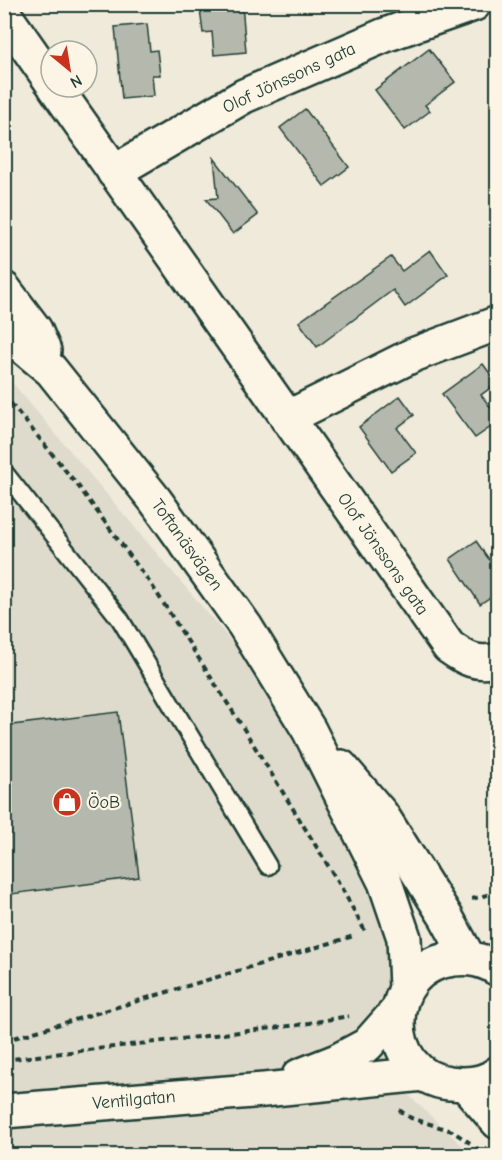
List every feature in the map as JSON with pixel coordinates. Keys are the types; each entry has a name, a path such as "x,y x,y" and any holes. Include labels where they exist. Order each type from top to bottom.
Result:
{"street":[{"name":"Olof Jönssons gata","path":"114,172 244,96 385,34 474,4"},
{"path":"4,14 39,64"},
{"name":"Olof Jönssons gata","path":"64,99 449,647 468,660 498,660"},
{"name":"Toftanäsvägen","path":"4,289 35,330 51,370"},
{"path":"287,418 412,355 498,323"},
{"name":"Toftanäsvägen","path":"4,327 16,341 51,370 155,500 245,626 309,730 385,882 404,938 398,1035 407,1056 423,1074"},
{"name":"Toftanäsvägen","path":"309,730 381,814 446,917 483,963"},
{"name":"Toftanäsvägen","path":"402,999 421,971 440,960 483,963"},
{"name":"Ventilgatan","path":"264,1090 337,1061 367,1045 402,999"},
{"path":"423,1074 443,1083 466,1085 493,1077 498,1073"},
{"name":"Ventilgatan","path":"4,1111 264,1090 423,1074"},
{"path":"466,1085 498,1122"}],"lane":[{"path":"4,472 120,619 268,866"}],"path":[{"path":"4,395 79,487 153,587 340,885 369,940"},
{"path":"466,900 498,892"},
{"path":"4,1041 354,936"},
{"path":"4,1060 298,1025 351,1016"},
{"path":"476,1146 481,1155"}],"shaded area":[{"path":"4,373 237,648 411,922 382,1070 472,1155 5,1155"}],"building":[{"path":"209,4 242,4 246,52 214,55 212,32 203,33 200,9 209,8"},
{"path":"147,24 150,51 157,50 160,75 152,75 154,96 122,99 115,27"},
{"path":"429,49 455,82 425,105 430,111 405,130 375,90"},
{"path":"305,109 349,167 324,186 280,128"},
{"path":"214,158 258,215 233,234 206,199 218,198"},
{"path":"430,250 448,275 405,307 393,290 317,347 299,322 391,257 402,271"},
{"path":"483,364 497,383 481,395 498,417 498,422 475,438 442,394"},
{"path":"400,396 414,415 397,428 416,453 391,471 359,427"},
{"path":"476,541 498,572 498,592 480,604 450,559"},
{"name":"ÖoB","path":"118,712 139,877 4,895 4,726"}],"place":[{"name":"ÖoB","path":"67,802"}]}
